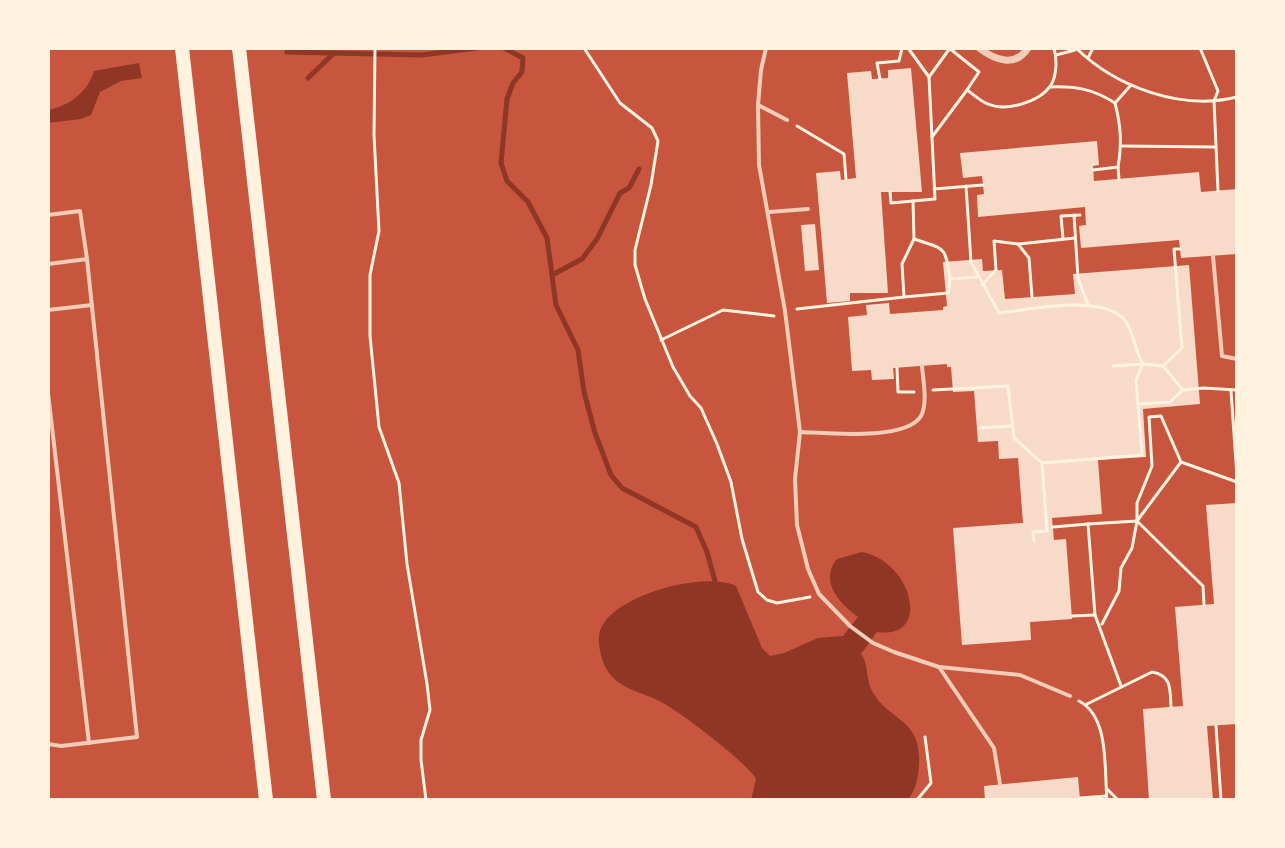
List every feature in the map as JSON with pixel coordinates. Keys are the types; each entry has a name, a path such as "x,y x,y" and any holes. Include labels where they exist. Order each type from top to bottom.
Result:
{"highway":[{"path":"182,48 266,800"},
{"path":"239,48 324,800"}],"street":[{"path":"979,48 1003,61 1023,55 1028,48"}],"lane":[{"path":"766,48 758,105 759,165 786,314 800,432 795,479 797,525 808,569 819,594 850,626 873,643 939,667 1020,675 1070,696"},
{"path":"758,105 787,120"},
{"path":"769,212 808,209"},
{"path":"48,215 80,211 137,737 61,746 48,744"},
{"path":"1213,256 1222,356 1237,359"},
{"path":"48,264 87,259"},
{"path":"48,310 92,305"},
{"path":"800,432 897,431 914,425 922,414 924,403 922,366"},
{"path":"48,393 89,743"},
{"path":"939,667 994,748 1000,784"}],"path":[{"path":"375,48 374,135 379,231 370,275 370,336 379,427 399,483 407,564 429,697 430,710 421,740 426,800"},
{"path":"584,48 620,103 652,128 658,141 635,250 635,265 673,367 701,408 717,444 731,482 742,539 758,592 767,600 777,603 819,594"},
{"path":"880,79 877,63 899,61 905,48 929,77"},
{"path":"890,192 891,203 935,199 931,139 929,77 950,48 979,72 931,139"},
{"path":"1050,87 1055,73 1054,48"},
{"path":"1088,58 1093,48"},
{"path":"1200,48 1218,91 1214,101 1218,191"},
{"path":"1056,55 1076,49 1131,85 1156,94 1185,100 1214,101 1237,97"},
{"path":"1115,103 1131,85"},
{"path":"967,90 988,104 1008,108 1033,99 1050,87 1073,86 1095,90 1115,103 1121,126 1119,179"},
{"path":"787,120 844,154 846,179"},
{"path":"1122,146 1215,147"},
{"path":"1093,170 1118,167"},
{"path":"934,189 983,185"},
{"path":"966,186 971,262 999,313 1088,305 1110,309 1126,322 1143,364"},
{"path":"904,297 902,264 914,239 913,201"},
{"path":"1074,215 1078,278 1088,305"},
{"path":"1063,239 1061,216 1080,215"},
{"path":"982,285 996,270 994,241 1018,244 1075,238"},
{"path":"661,340 723,310 786,314 836,303 948,293 947,255 943,249 914,239"},
{"path":"1018,244 1029,258 1032,297"},
{"path":"1163,366 1182,348 1174,249 1180,249"},
{"path":"950,279 978,277"},
{"path":"1042,463 1142,455 1136,380 1143,364"},
{"path":"1113,366 1163,366 1183,390"},
{"path":"897,368 898,392 918,391"},
{"path":"932,391 1008,386 1014,438 1042,463 1047,531 1033,532 1034,541"},
{"path":"1138,404 1170,402 1183,390 1237,390"},
{"path":"1101,626 1119,591 1121,568 1132,548 1137,503 1152,466 1149,417 1161,416 1181,462 1237,480 1231,391"},
{"path":"979,428 1011,426"},
{"path":"1137,521 1181,462"},
{"path":"1053,527 1137,521 1203,586 1204,605"},
{"path":"1088,524 1095,615 1121,686"},
{"path":"1072,616 1095,615"},
{"path":"1087,704 1152,672 1161,673 1169,680 1171,707"},
{"path":"1070,696 1087,704 1101,727 1106,798 1080,798"},
{"path":"1216,726 1221,800"},
{"path":"917,800 931,783 925,737"},
{"path":"1106,788 1118,800"}],"shaded area":[{"path":"139,63 142,78 121,81 100,92 91,115 48,123 48,110 77,97 94,71"},
{"path":"862,552 880,559 894,570 904,584 909,599 910,613 905,624 894,631 877,632 861,654 871,689 878,700 915,737 919,770 915,788 908,800 751,800 756,779 741,762 670,707 614,679 604,663 599,643 600,631 611,614 644,595 704,581 736,586 762,648 770,656 818,638 843,636 858,617 838,598 830,575 837,559"}],"building":[{"path":"911,68 922,192 881,192 888,293 850,293 850,301 827,303 816,173 840,171 841,180 856,178 847,73 871,71 872,79 888,78 888,70"},
{"path":"1097,141 1099,165 1093,166 1094,181 1199,172 1201,192 1237,189 1237,254 1181,258 1179,240 1081,248 1079,226 1086,225 1085,207 978,217 977,195 984,194 982,176 963,178 960,153"},
{"path":"815,224 819,270 805,271 801,225"},
{"path":"982,259 983,271 1002,270 1005,299 1075,294 1073,274 1189,265 1200,404 1143,409 1146,457 1098,460 1102,514 1052,518 1054,540 1066,539 1072,619 1030,622 1031,640 962,645 953,528 1023,523 1018,458 999,459 998,441 978,442 974,391 953,392 951,367 947,364 893,368 894,379 872,380 871,370 852,371 848,317 867,315 866,305 889,303 890,314 943,310 947,306 943,262"},
{"path":"1237,503 1237,724 1207,726 1213,800 1149,800 1143,709 1183,706 1175,607 1214,604 1206,505"},
{"path":"1078,777 1080,800 985,800 984,786"}],"waterway":[{"path":"287,52 422,55 477,48"},
{"path":"504,48 523,58 522,72 513,83 507,99 501,163 507,181 528,202 547,238 556,305 578,350 584,392 611,475 622,488 696,527 716,585"},
{"path":"308,78 333,54"},
{"path":"552,275 582,259 597,239 620,193 629,188 639,169"}]}
